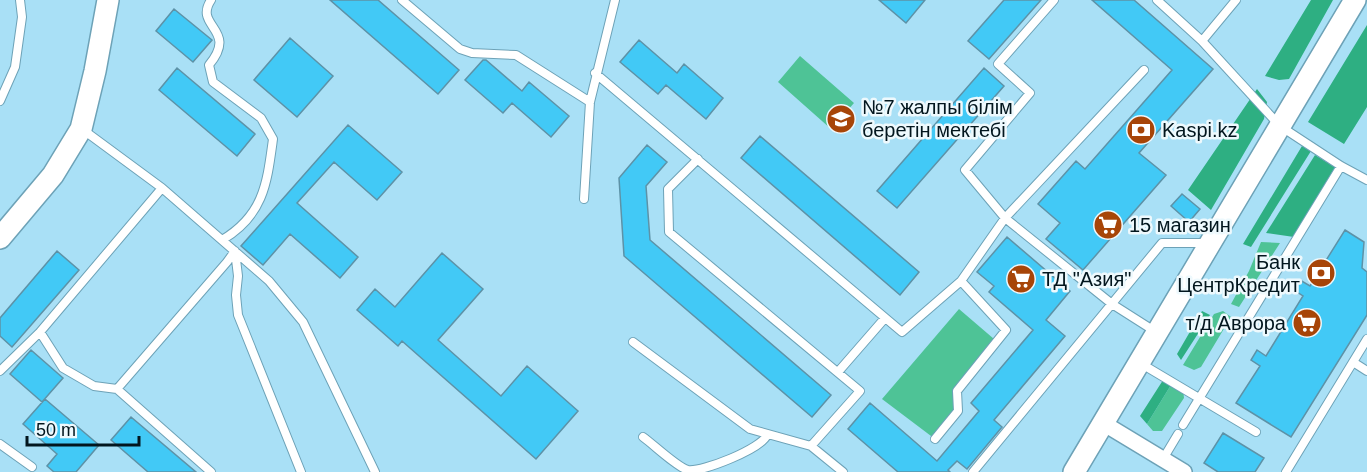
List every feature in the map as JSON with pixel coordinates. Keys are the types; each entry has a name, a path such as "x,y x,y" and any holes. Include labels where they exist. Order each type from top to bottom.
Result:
{"street":[{"path":"0,238 53,175 81,129 95,71 108,0"},
{"path":"1074,472 1355,0"},
{"path":"1103,423 1184,472"}],"lane":[{"path":"0,101 15,67 22,16 20,0"},
{"path":"211,0 206,8 206,18 218,33 220,44 216,56 209,65 213,82 261,118 273,139 262,197 236,231 222,240"},
{"path":"402,0 460,49 472,53 516,55 590,102"},
{"path":"584,199 590,102 615,0"},
{"path":"1054,0 998,64 1030,93 965,170 1005,218 1112,304 1156,332"},
{"path":"1157,0 1202,41 1280,126 1341,166 1367,180"},
{"path":"1202,41 1236,0"},
{"path":"596,73 902,332 961,281 1005,218 1144,70"},
{"path":"81,129 162,188 269,281 303,322 375,472"},
{"path":"698,159 668,189 669,232 861,391 812,446"},
{"path":"1183,425 1341,166"},
{"path":"0,371 40,332 162,188"},
{"path":"973,472 1162,243 1209,243"},
{"path":"117,389 235,251"},
{"path":"235,251 238,263 236,295 238,315 301,472"},
{"path":"935,439 958,411 957,391 1006,330 961,281"},
{"path":"838,372 885,318"},
{"path":"40,332 63,368 94,386 117,389 211,472"},
{"path":"1286,472 1367,339"},
{"path":"633,342 750,429 812,446 843,472"},
{"path":"1139,362 1256,432"},
{"path":"1353,362 1367,371"},
{"path":"1163,459 1178,434"},
{"path":"643,437 682,468 697,471 754,448 765,440 767,435"},
{"path":"0,444 32,467"}],"green space":[{"path":"1311,0 1333,0 1289,79 1279,80 1265,76"},
{"path":"1367,25 1367,107 1344,144 1308,122"},
{"path":"800,56 854,103 831,129 778,82"},
{"path":"1257,89 1267,102 1264,119 1211,210 1188,190"},
{"path":"1302,146 1311,151 1251,247 1243,244"},
{"path":"1315,155 1335,167 1294,237 1266,233"},
{"path":"1261,242 1280,243 1239,307 1231,304 1249,271"},
{"path":"959,309 994,339 954,389 955,410 935,439 882,399"},
{"path":"1202,311 1210,315 1181,360 1177,354"},
{"path":"1223,311 1231,317 1201,367 1194,370 1183,365 1214,314"},
{"path":"1165,377 1174,380 1147,424 1140,416"},
{"path":"1174,380 1183,388 1184,398 1162,431 1153,431 1147,424"}],"building":[{"path":"330,0 378,0 459,70 438,94"},
{"path":"879,0 925,0 906,23"},
{"path":"1004,0 1041,0 989,59 968,41"},
{"path":"1092,0 1134,0 1213,69 1139,153 1166,175 1083,270 1046,239 1060,223 1038,204 1076,161 1085,169 1172,70"},
{"path":"174,9 212,40 193,62 156,31"},
{"path":"290,38 333,76 297,117 254,80"},
{"path":"639,40 677,73 684,64 723,98 706,119 666,85 658,94 620,62"},
{"path":"483,60 486,60 522,91 529,82 569,116 551,137 512,103 503,113 465,80"},
{"path":"177,68 255,134 237,156 159,90"},
{"path":"984,68 1004,86 897,208 877,191"},
{"path":"348,125 402,172 377,200 334,162 297,203 358,257 340,278 290,234 263,265 241,246"},
{"path":"760,136 919,272 900,295 741,158"},
{"path":"647,145 667,162 646,186 650,240 831,395 812,417 624,256 619,178"},
{"path":"1182,194 1200,209 1189,222 1171,206"},
{"path":"1345,230 1364,242 1362,268 1367,272 1367,315 1291,437 1236,403 1260,366 1251,360 1257,350 1266,356 1303,296 1294,290 1300,280 1310,286"},
{"path":"1007,237 1070,291 1046,320 1065,336 994,420 1002,427 967,469 957,461 948,470 950,472 898,472 848,429 870,403 937,461 979,411 971,403 1033,330 989,292 994,286 977,272"},
{"path":"57,251 79,270 12,347 0,336 0,318"},
{"path":"442,253 483,289 438,340 501,396 527,366 578,411 536,459 402,341 398,346 357,310 375,289 395,307"},
{"path":"31,350 63,378 42,402 10,374"},
{"path":"45,399 99,445 76,472 54,472 47,466 57,454 23,424"},
{"path":"131,417 196,472 148,472 111,440"},
{"path":"1223,433 1264,458 1255,472 1218,472 1204,463"}],"place":[{"name":"№7 жалпы білім беретін мектебі","path":"841,119"},
{"name":"Kaspi.kz","path":"1141,130"},
{"name":"15 магазин","path":"1108,225"},
{"name":"Банк ЦентрКредит","path":"1321,273"},
{"name":"ТД \"Азия\"","path":"1021,279"},
{"name":"т/д Аврора","path":"1307,323"}]}
